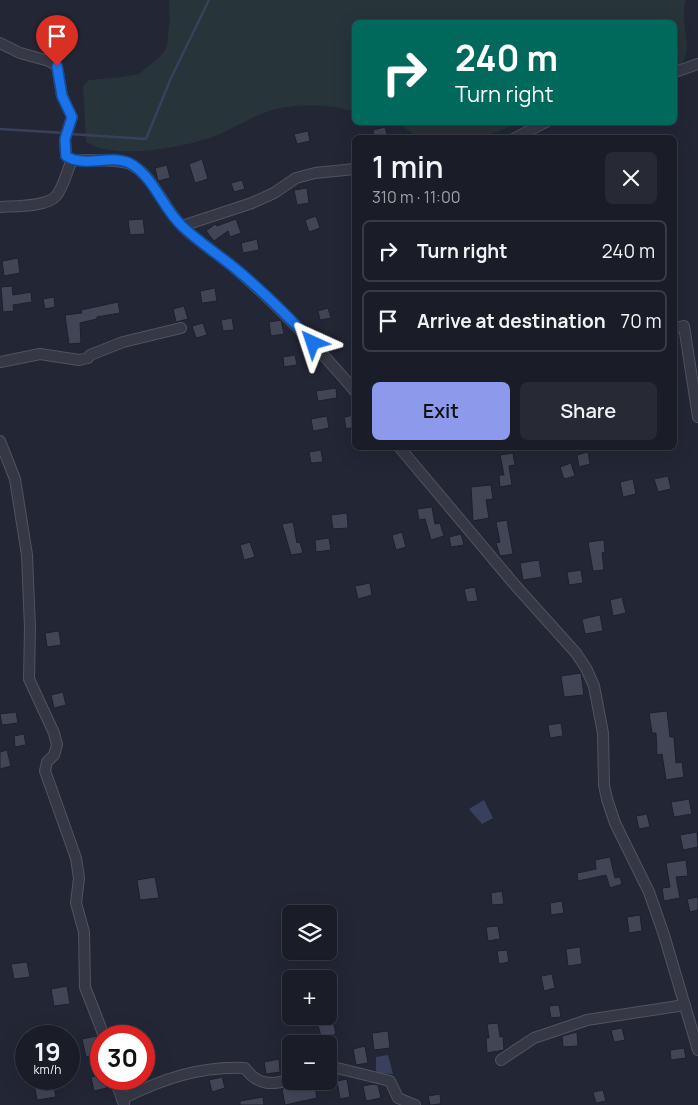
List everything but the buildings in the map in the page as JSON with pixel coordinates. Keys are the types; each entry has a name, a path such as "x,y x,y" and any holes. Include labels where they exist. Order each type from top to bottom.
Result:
{"street":[{"path":"0,43 20,53 48,61 57,66 62,96 72,117 65,139 64,149 66,156 72,160 96,162 120,160 132,165 158,192 166,209 182,226 237,270 291,319 350,379"},
{"path":"677,71 698,64"},
{"path":"521,135 540,125"},
{"path":"0,207 42,204 51,200 56,196 72,160"},
{"path":"182,226 252,203 274,193 296,178 352,169"},
{"path":"677,328 684,326 698,417"},
{"path":"0,362 40,354 78,360 88,358 90,355 123,342 181,328"},
{"path":"0,440 15,479 27,555 30,628 29,679 54,733 57,745 54,755 47,762 45,770 76,858 79,878 76,902 84,932 85,987 100,1025"},
{"path":"402,450 521,593 576,653 586,668 594,686 603,733 604,785 607,799 615,822 649,892 664,935 698,1050"},
{"path":"501,1060 534,1038 587,1020 685,1004"},
{"path":"119,1090 123,1102 148,1085 177,1075 221,1067 245,1068 257,1082 268,1084 282,1081"},
{"path":"337,1068 390,1081 398,1098 415,1105"}],"shaded area":[{"path":"169,0 686,0 684,18 686,48 682,63 677,65 677,20 352,20 352,111 316,105 286,107 261,114 207,139 152,150 115,151 99,148 86,142 83,86 89,80 139,74 164,52 167,44 170,19"},
{"path":"402,125 515,125 488,135 414,135"}],"water":[{"path":"484,800 493,818 482,824 469,809"},
{"path":"388,1055 393,1074 376,1073 376,1057"}],"waterway":[{"path":"70,134 146,139 171,78 209,0"},
{"path":"0,129 65,133"}],"route":[{"path":"57,66 62,96 72,117 65,139 64,149 66,156 72,160 96,162 120,160 132,165 158,192 166,209 182,226 237,270 291,319 313,343"}]}
